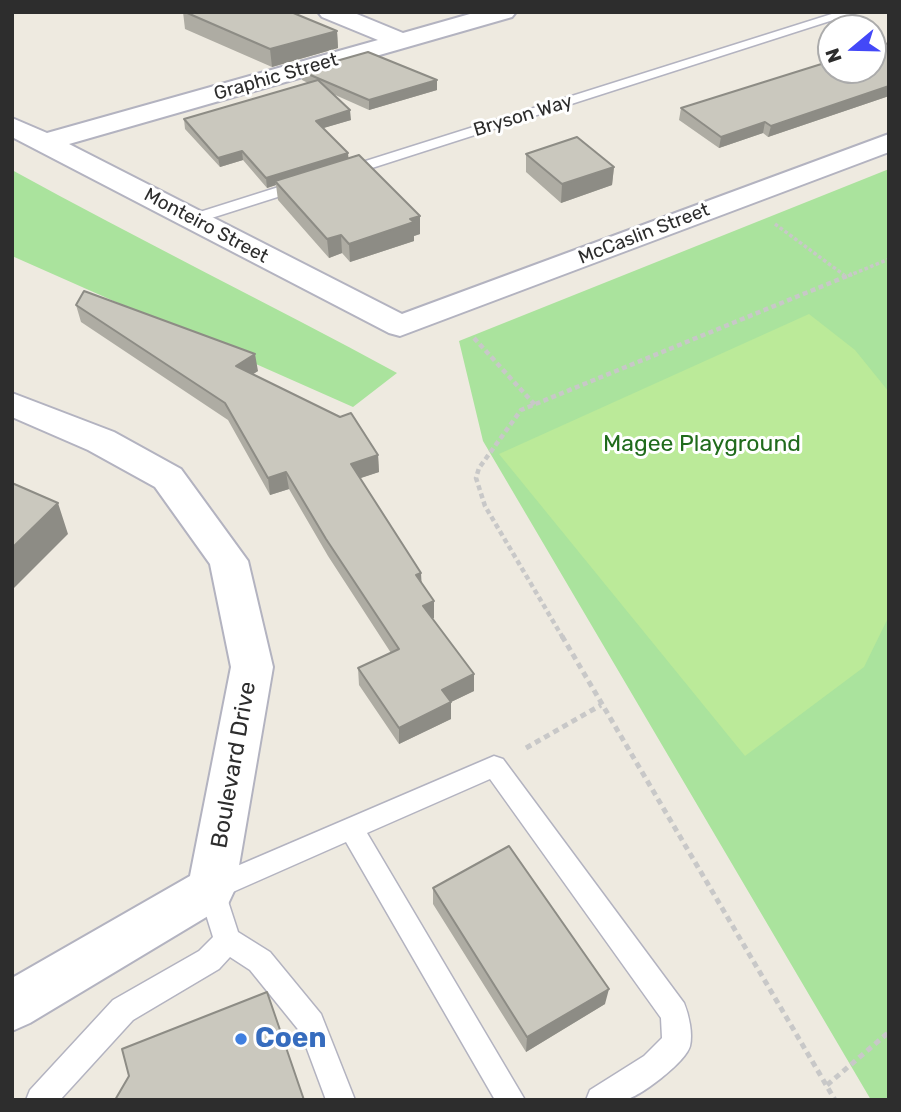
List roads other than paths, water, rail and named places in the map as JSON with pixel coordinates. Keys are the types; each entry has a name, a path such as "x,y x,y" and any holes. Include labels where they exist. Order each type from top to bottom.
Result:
{"street":[{"path":"330,12 401,41"},
{"name":"Graphic Street","path":"47,142 401,41 451,19 504,12"},
{"name":"Monteiro Street","path":"12,125 400,326"},
{"name":"McCaslin Street","path":"400,326 889,142"},
{"name":"Boulevard Drive","path":"12,404 101,441 168,478 229,561 252,667 211,889"},
{"path":"12,1006 211,889"}],"lane":[{"name":"Bryson Way","path":"193,219 852,12"},
{"path":"341,1100 311,1024 260,961 227,940 211,889 495,766 674,1013 677,1044 654,1066 600,1100"},
{"path":"352,830 511,1100"},
{"path":"40,1100 123,1010 209,961 227,940"}],"place":[{"name":"Coen","path":"241,1039"}],"park label":[{"name":"Magee Playground","path":"702,444"}]}
